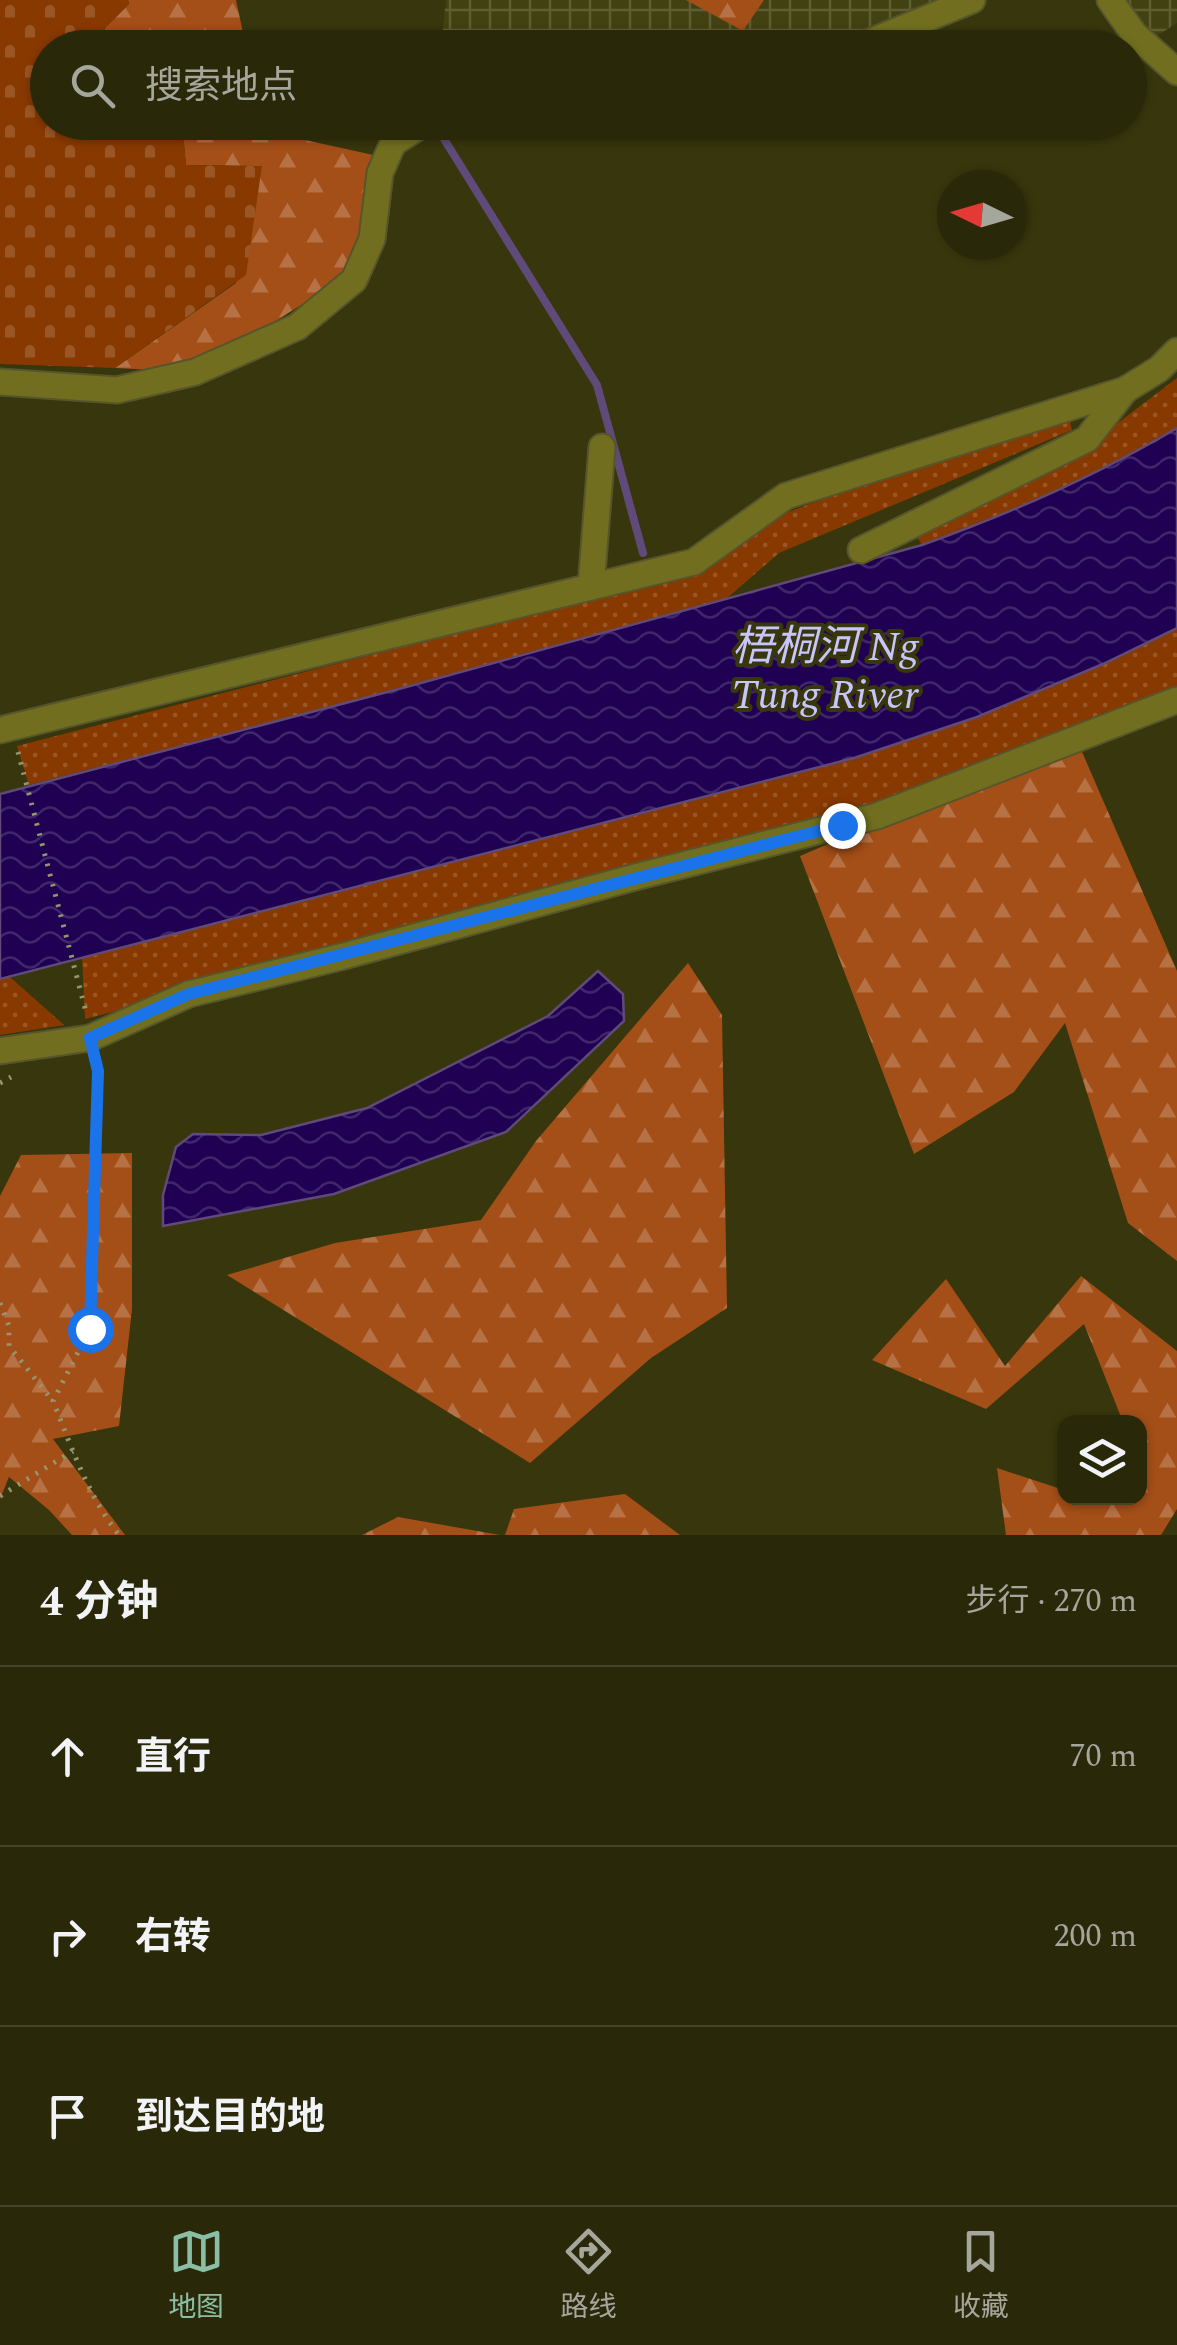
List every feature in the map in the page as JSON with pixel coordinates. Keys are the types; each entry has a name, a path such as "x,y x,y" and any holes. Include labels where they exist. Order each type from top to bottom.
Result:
{"street":[{"path":"899,30 972,0"},
{"path":"1110,0 1131,30"},
{"path":"1147,45 1177,72"},
{"path":"0,382 118,390 195,372 297,327 354,280 372,239 380,172 398,140"},
{"path":"8,735 694,562 786,496 1124,390 1159,369 1177,351"},
{"path":"861,550 1087,439 1124,390"},
{"path":"591,588 602,447"},
{"path":"0,1050 189,994 878,816 1177,700"}],"path":[{"path":"8,735 98,1071 90,1329 53,1400"},
{"path":"0,1303 9,1326 9,1346 53,1400 73,1451 106,1518 119,1535"},
{"path":"0,1496 73,1451"}],"shaded area":[{"path":"446,0 698,0 743,30 443,30"},
{"path":"764,0 967,0 892,30 743,30"},
{"path":"1108,0 1177,0 1177,23 1147,42 1147,30 1127,30"}],"green space":[{"path":"0,0 128,0 129,4 105,30 30,30 30,140 184,140 186,165 262,166 246,275 115,368 0,364"},
{"path":"128,0 236,0 242,30 105,30 129,4"},
{"path":"686,0 764,0 741,30"},
{"path":"184,140 305,140 387,158 354,280 312,298 195,372 115,368 236,283 261,166 186,165"},
{"path":"1177,378 1177,428 1052,493 922,545 914,532 1081,451"},
{"path":"1067,408 1072,430 779,553 726,599 29,785 17,746 690,573 775,517"},
{"path":"1177,628 1177,698 877,816 85,1019 82,956 854,758 977,717"},
{"path":"1076,738 1177,971 1177,1261 1128,1223 1065,1023 1014,1092 914,1154 800,856"},
{"path":"688,963 722,1015 727,1308 651,1358 530,1463 227,1275 335,1243 481,1220 536,1141"},
{"path":"10,977 65,1025 0,1035 0,979"},
{"path":"132,1153 132,1309 119,1426 53,1439 125,1535 72,1535 9,1477 0,1499 0,1196 21,1155"},
{"path":"1081,1276 1177,1351 1177,1509 1161,1535 1006,1535 997,1468 1057,1488 1057,1505 1147,1505 1147,1415 1120,1415 1084,1324 986,1409 872,1360 946,1279 1005,1366"},
{"path":"625,1494 680,1535 505,1535 514,1509"},
{"path":"398,1517 500,1535 362,1535"}],"water":[{"name":"梧桐河 Ng Tung River","path":"1177,428 1177,628 1103,664 977,717 854,758 0,979 0,794 922,545 1052,493"},
{"path":"598,971 623,994 624,1021 506,1132 334,1194 163,1226 163,1195 176,1147 193,1134 261,1135 367,1108 548,1016"}],"waterway":[{"path":"445,140 597,385 643,553"}],"route":[{"path":"90,1329 98,1071 90,1038 189,994 842,825"}]}
